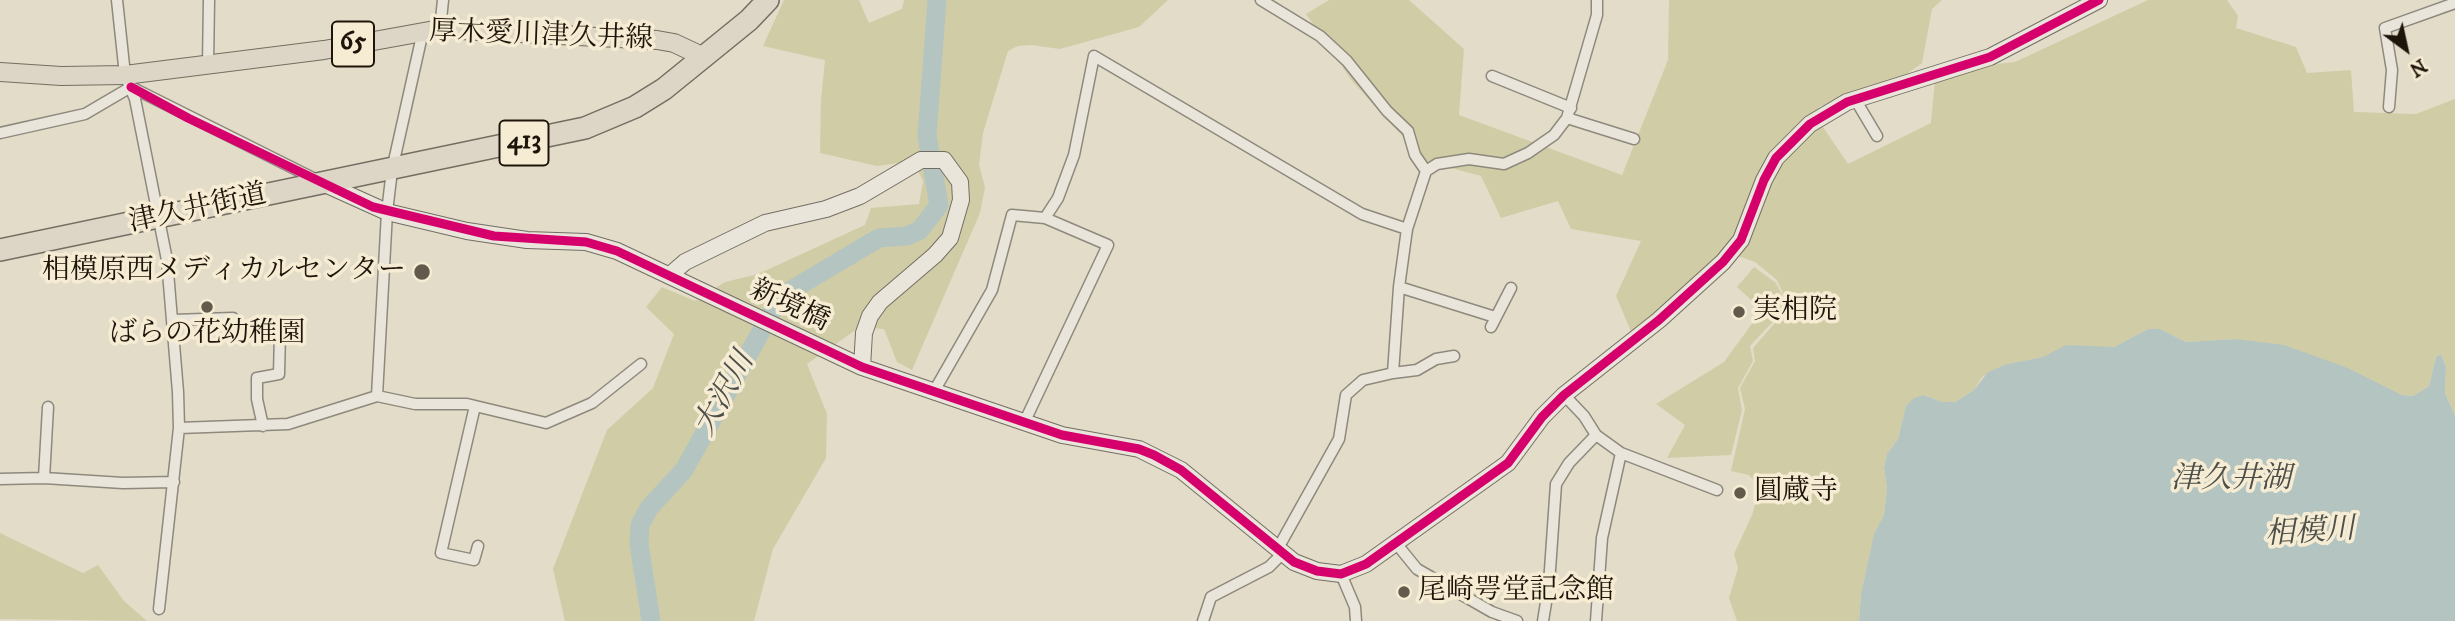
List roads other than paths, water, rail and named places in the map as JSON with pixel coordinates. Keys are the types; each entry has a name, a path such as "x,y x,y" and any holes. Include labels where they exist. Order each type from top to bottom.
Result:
{"highway":[{"name":"津久井街道","path":"0,250 536,141 592,126 650,99 704,57 768,0"}],"main road":[{"name":"厚木愛川津久井線","path":"0,72 128,81 208,65 324,50 431,30 657,40 674,43 704,57"}],"street":[{"path":"117,0 128,81 167,260 173,320 179,428 159,609"},
{"path":"208,65 209,0"},
{"path":"377,396 387,212 392,170 431,30 443,0"},
{"path":"1261,0 1320,36 1347,61 1387,111 1408,131 1415,155 1426,171"},
{"path":"1393,373 1399,287 1407,229 1426,171 1437,164 1469,159 1504,164 1544,144 1569,113 1597,15 1597,0"},
{"path":"1356,621 1355,607 1340,574 1366,564 1508,463 1542,417 1564,395 1659,320 1723,262 1741,240 1764,180 1776,158 1810,124 1855,99 1990,57 2099,0"},
{"path":"2389,107 2392,70 2385,28 2455,3"},
{"path":"1045,218 1058,198 1074,155 1094,56 1362,215 1407,229"},
{"path":"1492,76 1569,113 1634,139"},
{"path":"0,133 85,114 128,81"},
{"path":"128,81 325,184"},
{"path":"1855,99 1877,136"},
{"path":"670,275 685,262 765,223 825,209 860,196 922,160 944,160 960,182 961,200 950,238 935,256 880,302 870,316 864,333 859,366"},
{"name":"新境橋","path":"325,184 387,212 494,236 586,242 617,251 859,366 1024,423 1082,440 1118,444 1154,455 1181,470 1280,552 1305,568 1340,574"},
{"path":"933,393 992,290 1012,215 1045,218 1108,245 1024,423"},
{"path":"1399,287 1493,322 1511,288"},
{"path":"173,320 233,318 244,332 280,333 279,374 257,378 257,400 264,426"},
{"path":"1203,621 1211,597 1269,567 1280,552 1339,439 1346,395 1363,380 1417,370 1436,359 1454,356"},
{"path":"179,428 264,426 302,421 377,396 415,404 475,405 546,423 593,403 641,364"},
{"path":"1564,395 1584,415 1596,435 1620,453 1717,490"},
{"path":"475,405 441,553 474,560 478,545"},
{"path":"44,478 48,407"},
{"path":"1543,621 1549,584 1556,484 1569,463 1596,435"},
{"path":"1596,621 1602,538 1620,453"},
{"path":"0,480 44,478 122,483 174,482"},
{"path":"1395,542 1417,569 1492,612 1517,621"}],"water":[{"name":"津久井湖","path":"2148,329 2160,329 2186,342 2236,339 2284,345 2348,368 2402,395 2413,396 2429,386 2436,357 2441,354 2446,367 2445,393 2455,416 2455,621 1859,621 1861,594 1874,534 1884,515 1887,488 1884,468 1887,454 1898,439 1906,406 1914,398 1924,395 1942,402 1955,402 1974,390 1988,372 2007,364 2043,357 2066,345 2114,347"}],"waterway":[{"name":"大沢川","path":"651,621 639,544 640,525 649,508 684,470 777,303 793,289 879,238 907,236 920,230 939,205 927,136 937,0"}],"place":[{"name":"相模原西メディカルセンター","path":"422,272"},
{"name":"ばらの花幼稚園","path":"207,307"},
{"name":"実相院","path":"1739,312"},
{"name":"圓蔵寺","path":"1740,493"},
{"name":"尾崎咢堂記念館","path":"1404,592"}],"water label":[{"name":"相模川","path":"2310,534"}]}
